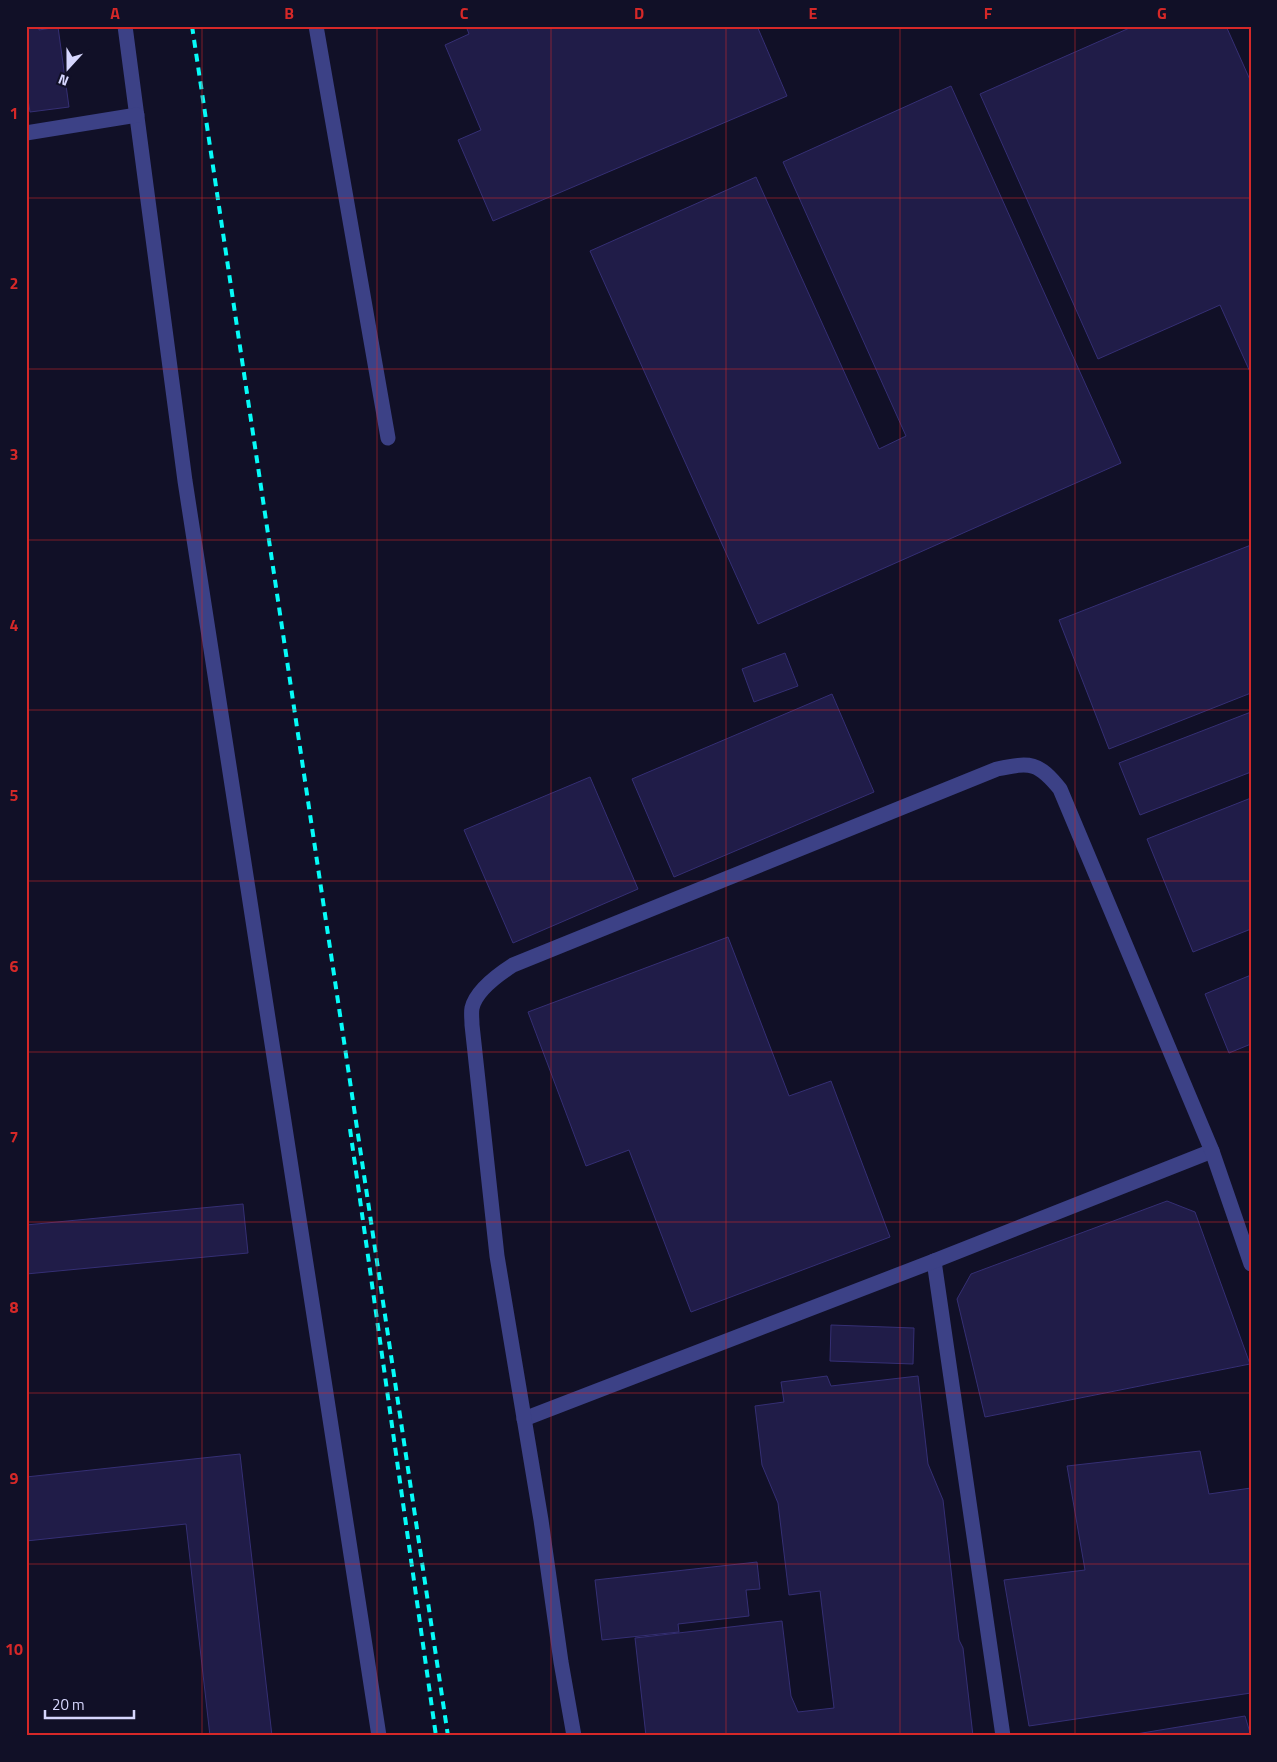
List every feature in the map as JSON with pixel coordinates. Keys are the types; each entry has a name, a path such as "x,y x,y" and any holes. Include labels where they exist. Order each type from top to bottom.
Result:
{"street":[{"path":"125,26 185,481 379,1736"},
{"path":"316,26 388,438"},
{"path":"26,132 137,115"},
{"path":"574,1736 561,1662 541,1520 497,1256 472,1024 472,1007 484,988 513,965 997,769 1017,764 1036,766 1047,774 1060,789 1212,1151 1251,1264"},
{"path":"524,1419 934,1261 1212,1151"},
{"path":"934,1261 1003,1736"}],"building":[{"path":"26,26 39,26 39,30 58,27 69,107 30,112 26,87"},
{"path":"466,26 757,26 787,96 493,221 458,140 481,130 445,45 469,34"},
{"path":"1134,26 1226,26 1251,82 1251,374 1220,305 1098,359 980,94"},
{"path":"951,86 1121,463 758,624 590,251 756,177 879,449 906,436 783,162"},
{"path":"1251,545 1251,693 1109,749 1059,620"},
{"path":"785,653 798,686 754,702 742,669"},
{"path":"832,694 874,792 674,877 632,779"},
{"path":"1251,712 1251,772 1140,815 1119,763"},
{"path":"590,777 638,889 513,943 464,830"},
{"path":"1251,798 1251,929 1193,952 1147,839"},
{"path":"728,937 789,1096 831,1081 890,1237 691,1312 629,1150 586,1166 528,1012"},
{"path":"1251,975 1251,1044 1229,1053 1205,994"},
{"path":"1167,1201 1195,1212 1250,1364 985,1417 957,1299 971,1274"},
{"path":"243,1204 248,1253 26,1274 26,1225"},
{"path":"831,1325 914,1328 913,1364 830,1361"},
{"path":"827,1376 831,1386 918,1376 928,1464 943,1500 959,1640 963,1648 973,1736 646,1736 635,1638 782,1621 791,1696 798,1712 834,1708 820,1591 789,1595 778,1503 762,1465 755,1406 784,1402 781,1382"},
{"path":"1200,1451 1209,1494 1251,1488 1251,1693 1029,1726 1004,1580 1085,1570 1067,1466"},
{"path":"240,1454 272,1736 210,1736 186,1524 26,1541 26,1477"},
{"path":"757,1562 760,1589 746,1590 749,1616 678,1624 679,1632 602,1640 595,1580"},
{"path":"1245,1716 1251,1736 1124,1736"}],"railway":[{"path":"192,26 448,1736"},
{"path":"350,1129 436,1736"}]}
